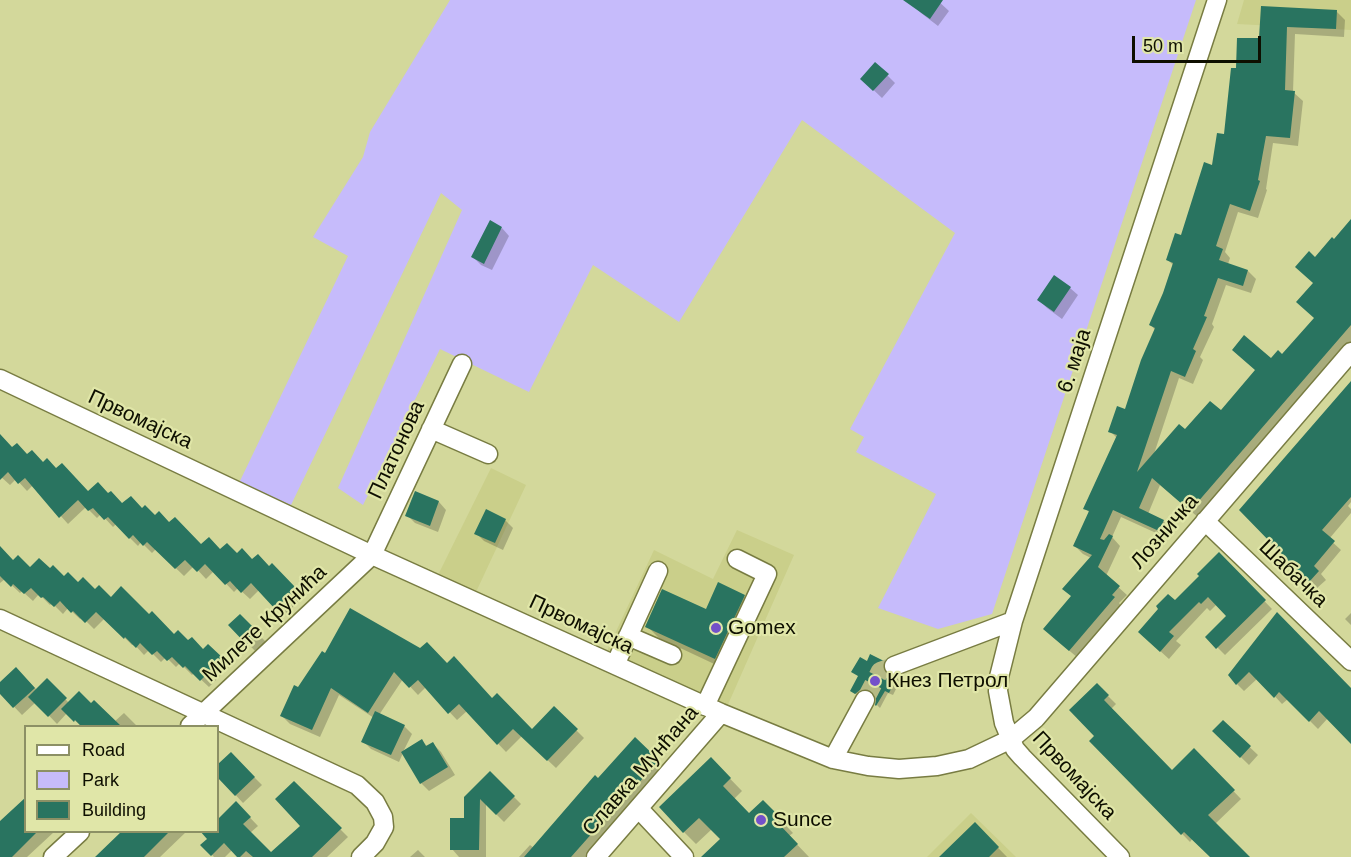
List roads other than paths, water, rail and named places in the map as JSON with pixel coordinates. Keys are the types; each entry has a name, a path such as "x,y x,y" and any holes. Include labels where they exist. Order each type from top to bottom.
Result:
{"street":[{"name":"6. маја","path":"1011,739 1004,723 998,691 999,677 1013,621 1217,0"},
{"name":"Лозничка","path":"1011,739 1036,718 1351,352"},
{"name":"Платонова","path":"372,555 462,364"},
{"name":"Првомајска","path":"0,379 372,555 713,710 833,759 899,770 937,766 969,759 1011,739 1022,757 1120,857"},
{"path":"431,429 488,454"},
{"name":"Шабачка","path":"1205,521 1351,661"},
{"name":"Милете Крунића","path":"191,725 372,555"},
{"name":"Славка Мунћана","path":"596,857 639,809 713,710 767,574 737,559"},
{"path":"615,665 658,571"},
{"path":"1,621 357,785 379,809 384,827 375,843 361,857"},
{"path":"894,666 1013,621"},
{"path":"628,636 672,655"},
{"path":"833,759 865,700"},
{"path":"639,809 684,857"},
{"path":"53,857 78,833"}],"tunnel":[{"path":"865,700 880,671 894,666"}],"place":[{"name":"Gomex","path":"716,628"},
{"name":"Кнез Петрол","path":"875,681"},
{"name":"Sunce","path":"761,820"}]}
